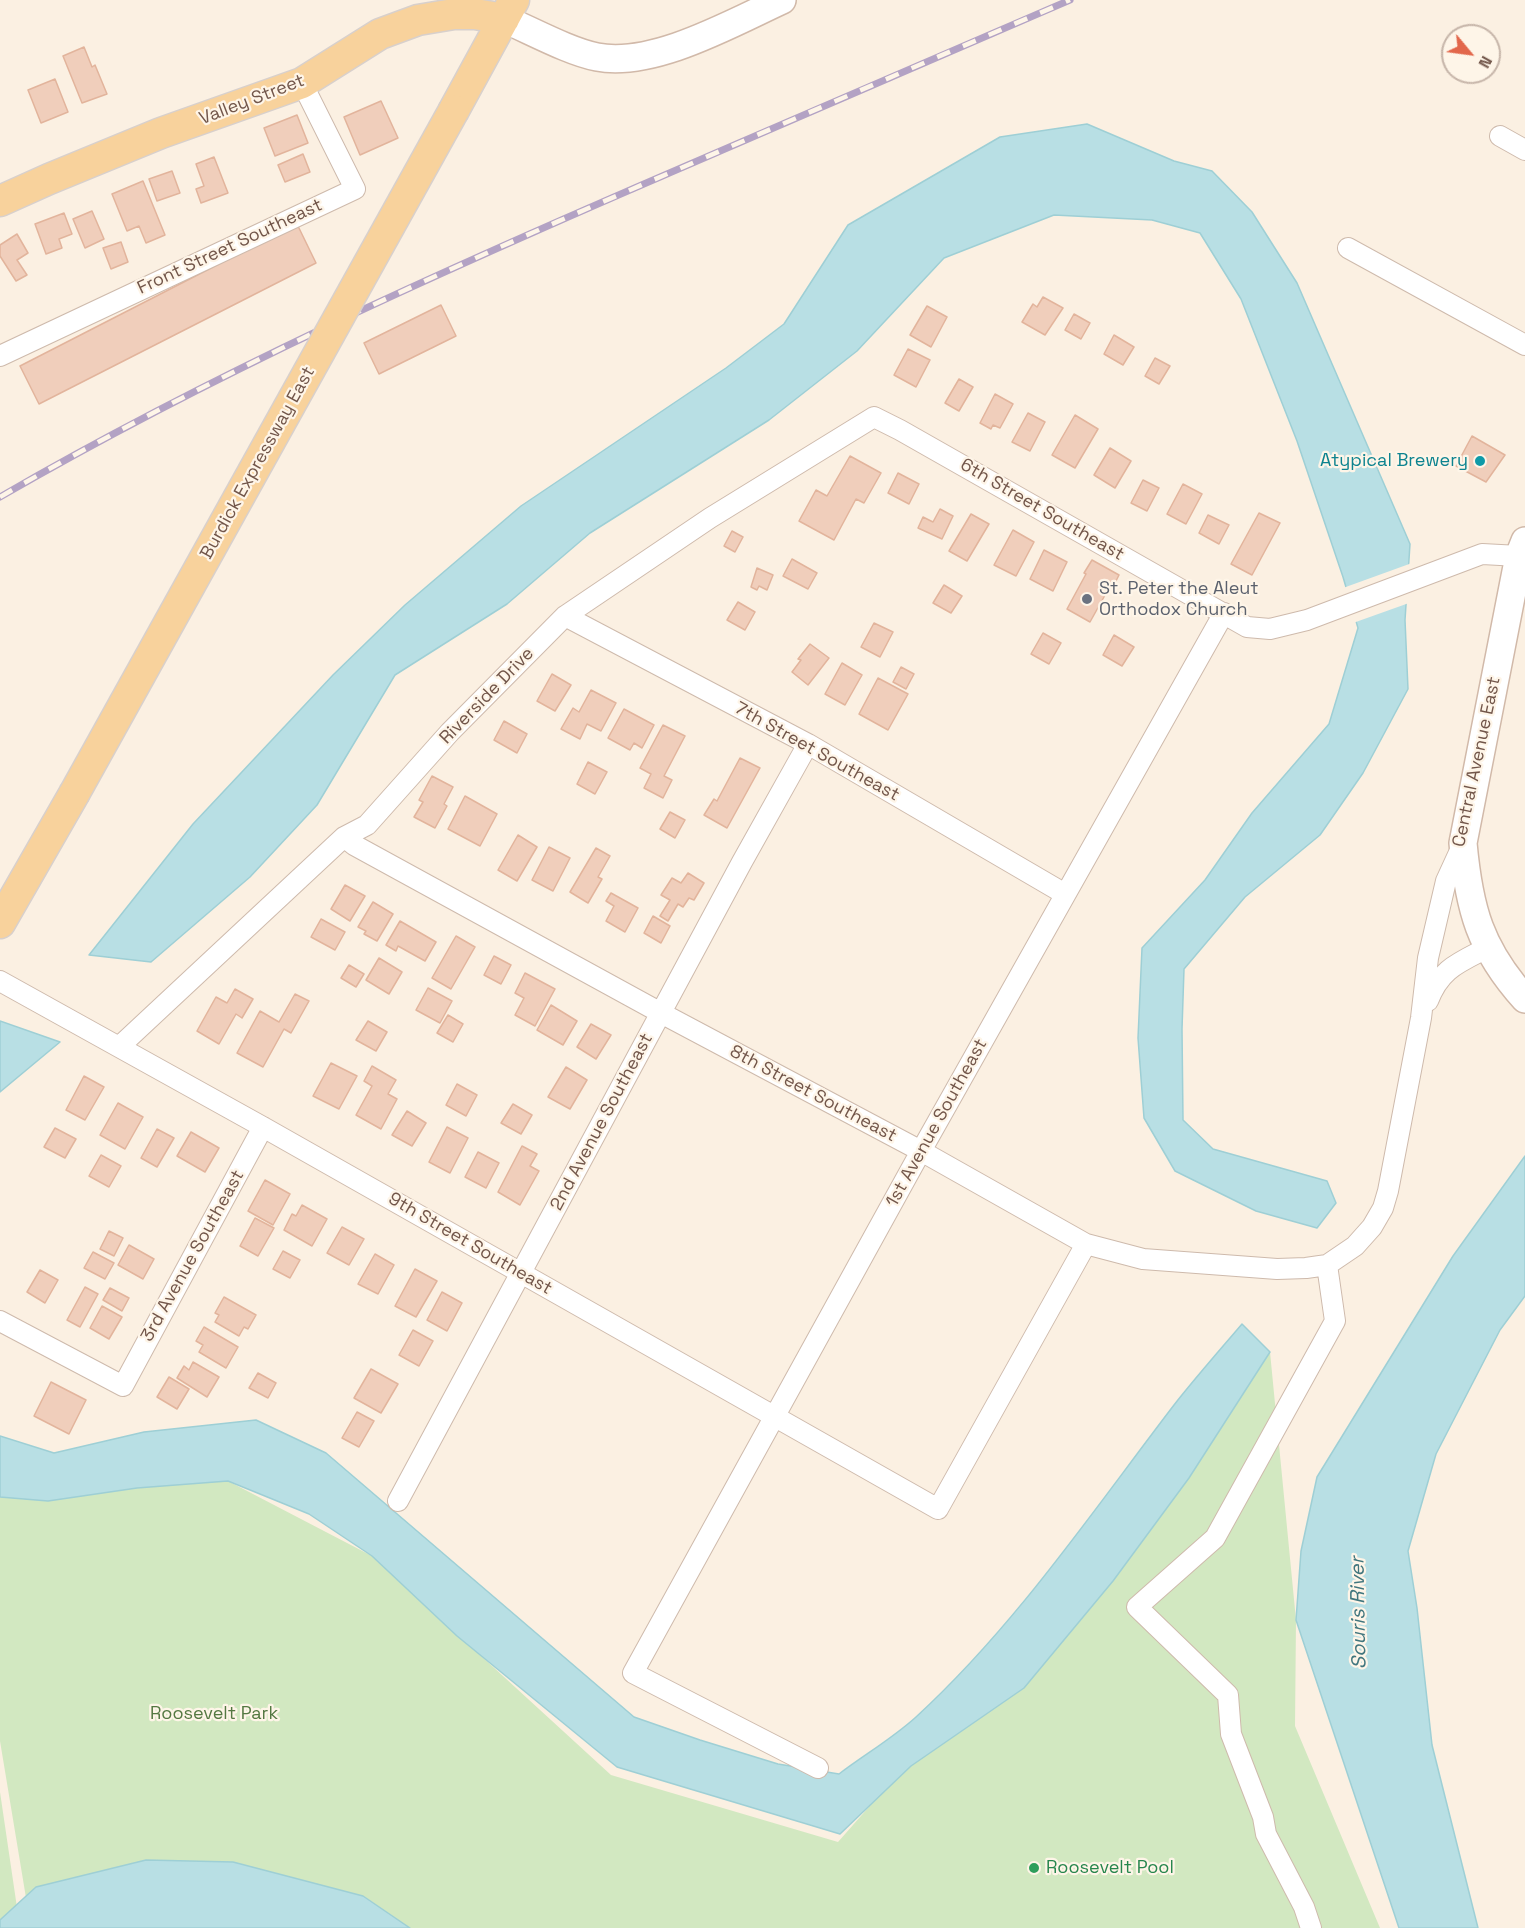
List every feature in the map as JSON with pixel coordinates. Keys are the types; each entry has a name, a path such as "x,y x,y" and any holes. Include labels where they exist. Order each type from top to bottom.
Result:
{"main road":[{"name":"Valley Street","path":"0,201 49,178 161,133 302,83 380,34 418,20 509,9"},
{"name":"Burdick Expressway East","path":"0,923 74,794 509,9"}],"street":[{"path":"509,9 581,52 597,57 617,58 673,49 782,0"},
{"name":"Front Street Southeast","path":"0,357 355,189 302,83"},
{"path":"1500,136 1525,150"},
{"path":"1348,248 1525,345"},
{"name":"Riverside Drive","path":"120,1046 344,837 367,825 450,732 565,616 710,518 874,417 900,430"},
{"name":"6th Street Southeast","path":"900,430 1247,627 1269,629 1317,616 1482,554 1522,548"},
{"name":"Central Avenue East","path":"1306,1268 1327,1265 1355,1246 1372,1227 1383,1208 1421,1018 1428,958 1446,881 1463,843 1522,548"},
{"name":"1st Avenue Southeast","path":"818,1768 633,1673 921,1151 1224,613"},
{"name":"7th Street Southeast","path":"565,616 808,744 1065,894"},
{"name":"2nd Avenue Southeast","path":"398,1501 808,744"},
{"name":"8th Street Southeast","path":"344,837 354,845 921,1151 1086,1244 1143,1259 1277,1269 1306,1268"},
{"path":"1463,843 1466,882 1476,921 1487,948 1513,986 1525,999"},
{"name":"Central Avenue East","path":"1421,1018 1432,988 1446,971 1487,948"},
{"name":"9th Street Southeast","path":"0,981 120,1046 938,1509 1086,1244"},
{"name":"3rd Avenue Southeast","path":"0,1322 123,1386 263,1127"},
{"path":"1311,1928 1304,1907 1266,1834 1263,1817 1231,1734 1228,1695 1137,1607 1215,1538 1335,1321 1327,1265"}],"green space":[{"name":"Roosevelt Park","path":"1270,1352 1296,1620 1295,1726 1380,1928 31,1928 0,1741 0,1483 228,1481 372,1556 611,1775 838,1842"},
{"path":"0,1792 20,1928 0,1928"}],"water":[{"path":"1087,124 1174,161 1212,171 1252,212 1297,283 1410,544 1405,620 1408,689 1363,773 1320,835 1245,897 1184,969 1183,1120 1213,1149 1327,1181 1336,1203 1317,1228 1256,1211 1175,1171 1144,1118 1138,1038 1142,948 1205,880 1252,813 1329,724 1358,628 1297,441 1241,299 1200,233 1152,220 1054,215 944,258 857,351 769,420 590,533 507,604 395,675 317,805 250,877 151,962 89,955 193,824 333,675 405,605 521,506 726,368 784,324 848,225 1000,137"},
{"path":"0,1021 60,1042 0,1092"},
{"name":"Souris River","path":"1525,1156 1525,1296 1500,1330 1436,1454 1408,1551 1417,1608 1432,1745 1478,1928 1399,1928 1296,1620 1301,1551 1317,1477 1453,1256"},
{"path":"1242,1324 1270,1352 1189,1478 1113,1581 1024,1688 911,1766 840,1834 617,1767 457,1636 372,1556 309,1514 228,1481 137,1488 48,1501 0,1497 0,1436 54,1453 144,1432 256,1420 326,1453 634,1717 778,1764 839,1774 907,1725 952,1682 987,1644 1052,1567 1174,1405"},
{"path":"146,1860 233,1862 363,1896 410,1928 0,1928 0,1920 36,1887"}],"pier":[{"path":"1412,563 1409,603 1353,623 1343,588"}],"building":[{"path":"84,47 92,67 95,65 107,94 82,103 63,56"},
{"path":"55,79 68,112 41,123 28,90"},
{"path":"381,101 398,138 360,155 344,117"},
{"path":"297,115 308,143 275,156 264,128"},
{"path":"303,154 310,172 285,182 278,165"},
{"path":"214,157 228,193 201,203 196,189 204,186 196,164"},
{"path":"172,171 180,193 157,201 149,179"},
{"path":"143,181 165,235 146,243 139,226 127,231 112,194"},
{"path":"92,211 104,239 85,248 73,219"},
{"path":"64,213 72,234 59,239 62,248 46,254 35,224"},
{"path":"297,224 316,263 39,404 20,366"},
{"path":"17,234 28,253 17,260 27,275 16,281 0,256 0,245"},
{"path":"121,242 128,262 111,269 103,248"},
{"path":"1043,297 1063,308 1045,335 1022,322 1033,304 1037,307"},
{"path":"441,305 456,336 379,374 364,343"},
{"path":"927,306 947,317 931,347 910,335"},
{"path":"1074,314 1090,323 1081,339 1065,330"},
{"path":"1114,335 1134,347 1123,365 1104,354"},
{"path":"908,349 930,360 916,387 894,375"},
{"path":"1155,358 1170,366 1159,384 1145,376"},
{"path":"959,379 973,387 959,411 945,403"},
{"path":"995,394 1013,404 1000,428 993,425 991,429 980,423"},
{"path":"1028,413 1045,422 1030,451 1012,442"},
{"path":"1075,415 1098,429 1075,468 1052,455"},
{"name":"Atypical Brewery","path":"1472,436 1505,455 1486,482 1456,466"},
{"path":"1110,448 1131,461 1115,488 1094,475"},
{"path":"850,456 881,473 864,503 856,499 834,540 799,521 816,490 827,496"},
{"path":"898,473 919,484 909,504 888,493"},
{"path":"1143,480 1159,488 1147,511 1131,503"},
{"path":"1183,484 1202,494 1186,524 1167,514"},
{"path":"940,509 953,516 942,539 918,528 923,517 933,522"},
{"path":"1259,513 1280,523 1252,575 1231,564"},
{"path":"971,514 989,524 967,561 949,551"},
{"path":"1208,515 1229,525 1219,544 1199,533"},
{"path":"1013,530 1034,542 1016,576 994,565"},
{"path":"732,531 743,537 735,552 724,546"},
{"path":"1044,550 1067,562 1053,591 1030,579"},
{"path":"792,559 817,573 808,589 783,576"},
{"name":"St. Peter the Aleut Orthodox Church","path":"1092,560 1119,575 1090,622 1067,609"},
{"path":"757,568 773,575 767,590 759,586 757,590 751,587"},
{"path":"944,585 962,596 951,613 933,603"},
{"path":"738,602 755,612 745,630 727,620"},
{"path":"874,623 893,632 880,657 861,647"},
{"path":"1043,633 1061,643 1049,664 1031,654"},
{"path":"1114,635 1134,647 1122,666 1103,655"},
{"path":"810,644 829,658 808,685 792,672 801,660 798,659"},
{"path":"842,663 862,675 845,705 825,694"},
{"path":"901,667 914,674 906,689 893,682"},
{"path":"552,674 571,685 555,711 537,701"},
{"path":"878,678 908,694 888,730 859,714"},
{"path":"591,690 616,703 601,731 587,724 580,739 561,729 573,708 579,712"},
{"path":"624,709 654,725 642,748 634,743 630,750 608,738"},
{"path":"504,721 527,734 517,753 494,740"},
{"path":"663,725 685,736 664,776 672,780 663,798 644,788 651,774 640,768"},
{"path":"740,758 760,768 727,828 704,815 714,799 717,801"},
{"path":"588,762 607,772 595,794 577,784"},
{"path":"432,776 453,787 444,804 447,806 435,828 414,817 423,802 419,800"},
{"path":"465,796 497,814 480,846 448,829"},
{"path":"670,812 685,820 675,838 660,829"},
{"path":"518,835 537,847 517,881 498,870"},
{"path":"549,847 570,858 553,891 532,880"},
{"path":"596,848 610,856 598,877 602,879 588,903 570,892"},
{"path":"688,873 704,883 694,900 689,898 683,907 678,904 668,921 660,916 670,900 661,895 672,878 681,883"},
{"path":"345,885 365,896 350,921 331,909"},
{"path":"611,893 638,908 625,932 606,921 614,906 606,901"},
{"path":"373,902 393,914 377,941 364,934 366,931 358,927"},
{"path":"653,916 670,926 661,943 644,933"},
{"path":"321,919 345,932 335,950 311,937"},
{"path":"400,921 436,942 425,961 398,946 396,951 386,945"},
{"path":"456,936 475,947 451,989 432,978"},
{"path":"494,956 511,965 501,984 484,975"},
{"path":"379,958 402,972 389,994 366,980"},
{"path":"349,965 364,974 356,987 341,978"},
{"path":"525,973 555,989 535,1026 515,1015 524,998 515,993"},
{"path":"428,988 452,1001 440,1023 416,1010"},
{"path":"235,989 253,999 242,1018 236,1014 219,1044 197,1031 216,997 227,1003"},
{"path":"295,994 309,1001 291,1033 284,1029 263,1067 237,1053 260,1011 279,1022"},
{"path":"551,1005 577,1021 563,1045 537,1030"},
{"path":"448,1015 463,1024 453,1042 437,1033"},
{"path":"368,1021 387,1032 376,1051 356,1040"},
{"path":"591,1024 611,1035 596,1059 577,1047"},
{"path":"331,1063 357,1076 339,1109 313,1096"},
{"path":"372,1066 396,1080 388,1094 397,1099 381,1129 356,1115 372,1086 364,1081"},
{"path":"566,1067 587,1080 570,1109 548,1097"},
{"path":"84,1076 104,1087 85,1120 66,1110"},
{"path":"457,1084 477,1095 466,1116 446,1105"},
{"path":"118,1103 143,1117 125,1149 100,1135"},
{"path":"513,1104 532,1115 521,1134 501,1123"},
{"path":"407,1111 426,1123 412,1146 392,1135"},
{"path":"447,1127 468,1138 450,1173 429,1162"},
{"path":"55,1128 76,1139 65,1158 44,1147"},
{"path":"157,1129 174,1138 157,1167 141,1158"},
{"path":"191,1132 219,1148 205,1172 177,1156"},
{"path":"522,1146 537,1154 530,1166 539,1171 520,1205 498,1192"},
{"path":"478,1152 499,1163 486,1188 465,1177"},
{"path":"101,1155 121,1166 109,1187 89,1176"},
{"path":"265,1180 290,1194 273,1225 248,1211"},
{"path":"302,1205 327,1219 312,1246 284,1230 292,1214 296,1216"},
{"path":"255,1218 274,1228 258,1256 240,1246"},
{"path":"342,1227 364,1239 349,1265 327,1253"},
{"path":"109,1231 123,1238 114,1256 100,1249"},
{"path":"129,1245 154,1259 143,1279 118,1265"},
{"path":"283,1251 300,1260 290,1278 273,1269"},
{"path":"93,1252 114,1263 105,1279 84,1268"},
{"path":"375,1254 394,1265 378,1294 358,1284"},
{"path":"415,1269 437,1281 416,1317 395,1306"},
{"path":"40,1270 58,1280 45,1303 27,1292"},
{"path":"85,1287 98,1294 80,1327 67,1320"},
{"path":"110,1288 129,1298 122,1311 103,1300"},
{"path":"442,1292 462,1303 447,1331 427,1320"},
{"path":"224,1297 256,1315 248,1329 244,1327 239,1336 215,1322 219,1315 215,1313"},
{"path":"102,1306 122,1317 109,1339 90,1328"},
{"path":"204,1327 238,1347 226,1368 199,1352 203,1345 196,1341"},
{"path":"413,1330 433,1341 419,1366 399,1355"},
{"path":"193,1362 219,1377 207,1397 177,1378 184,1366 189,1370"},
{"path":"371,1369 398,1384 381,1413 354,1398"},
{"path":"258,1373 276,1383 268,1398 249,1388"},
{"path":"169,1377 189,1389 177,1409 157,1397"},
{"path":"51,1382 86,1400 69,1434 34,1416"},
{"path":"357,1412 374,1421 359,1447 342,1438"}],"railway":[{"path":"0,497 163,408 329,326 582,211 1070,0"}],"place":[{"name":"Atypical Brewery","path":"1480,461"},
{"name":"St. Peter the Aleut Orthodox Church","path":"1087,599"},
{"name":"Roosevelt Pool","path":"1034,1868"}]}
